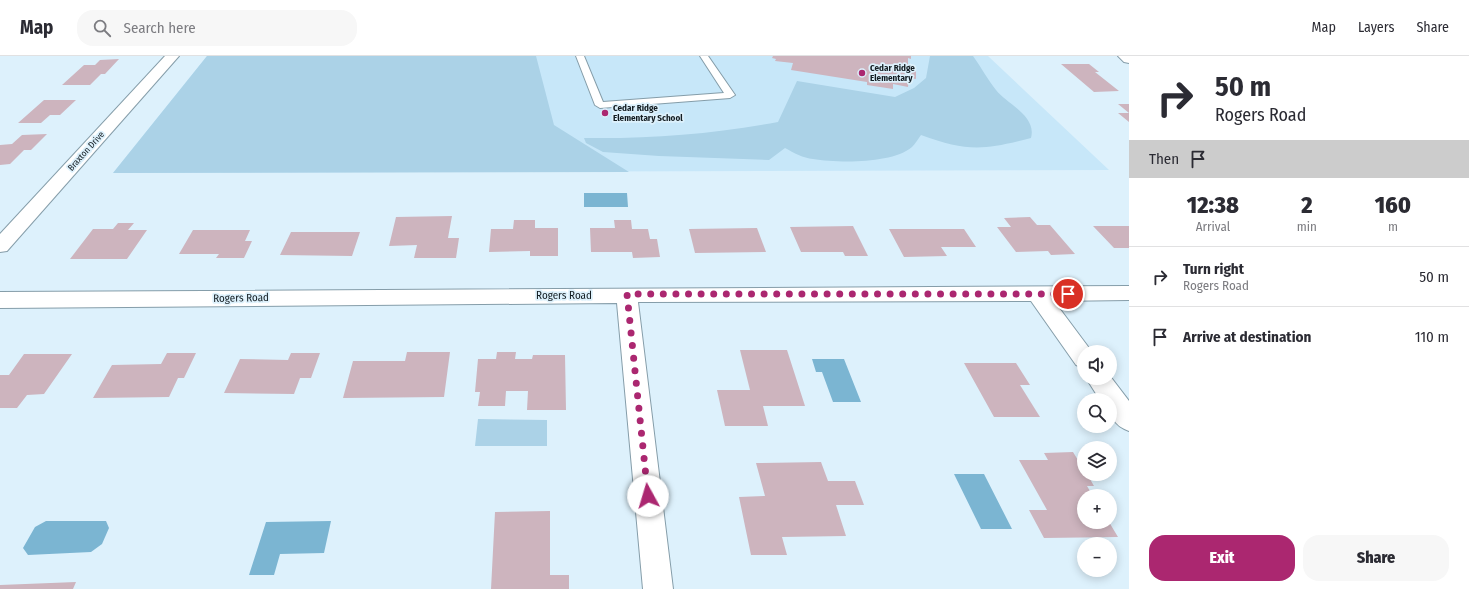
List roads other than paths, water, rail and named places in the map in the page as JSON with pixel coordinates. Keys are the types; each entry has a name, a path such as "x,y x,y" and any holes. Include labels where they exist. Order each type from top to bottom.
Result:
{"street":[{"name":"Braxton Drive","path":"0,246 172,56"},
{"path":"1125,56 1129,59"},
{"path":"627,294 658,589"},
{"name":"Rogers Road","path":"0,300 627,294 1129,294"},
{"path":"1037,294 1077,349"},
{"path":"1103,385 1129,420"}],"lane":[{"path":"580,56 600,105 730,95 704,56"}],"place":[{"name":"Cedar Ridge Elementary","path":"862,73"},
{"name":"Cedar Ridge Elementary School","path":"605,113"}]}
